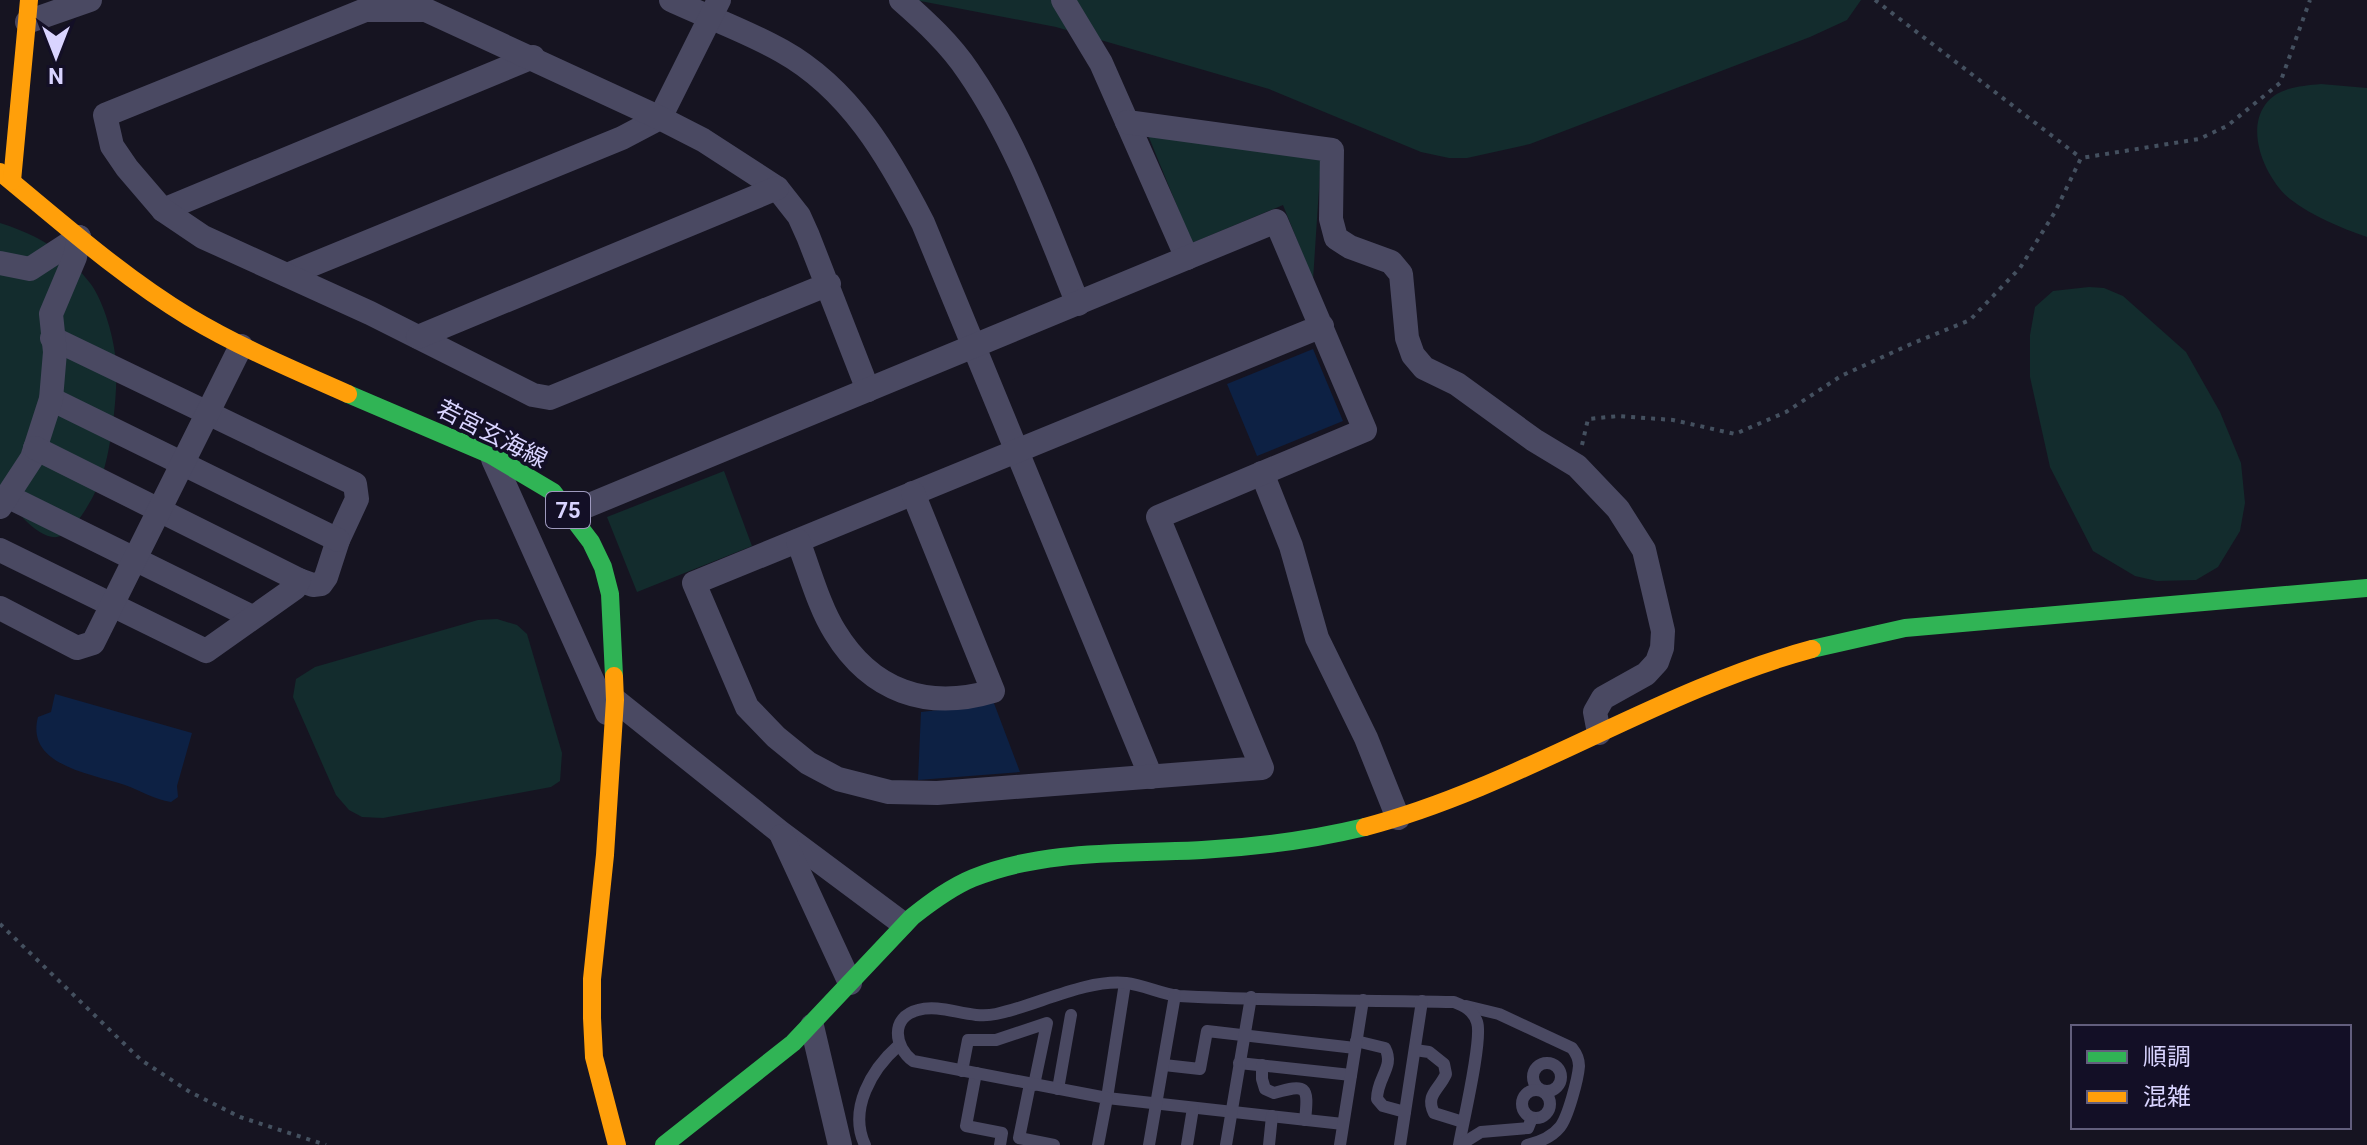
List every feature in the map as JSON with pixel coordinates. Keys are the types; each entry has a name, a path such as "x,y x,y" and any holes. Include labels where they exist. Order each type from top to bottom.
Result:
{"street":[{"path":"6,177 28,11 90,0"},
{"path":"671,0 714,9 783,52 851,108 890,160 923,223 1151,777"},
{"path":"901,0 928,24 968,70 1039,207 1078,304"},
{"path":"1063,0 1101,63 1187,258"},
{"path":"829,284 550,398 533,395 418,337 203,237 163,210 127,168 112,146 105,115 365,10 401,4 426,10 660,118 703,140 777,188 799,216 829,284 868,390"},
{"path":"287,275 622,138 660,118 714,9"},
{"path":"163,210 533,57"},
{"path":"1127,122 1332,150 1331,219 1336,238 1350,247 1391,262 1401,274 1407,338 1413,355 1424,368 1457,384 1534,440 1577,466 1618,509 1644,550 1663,631 1662,648 1657,662 1646,674 1603,698 1595,712 1599,733"},
{"name":"若宮玄海線","path":"6,177 129,277 189,317 241,346 491,455 553,492 591,542 603,567 610,594 615,700 615,730 592,979 592,1018 594,1057 617,1145"},
{"path":"418,337 777,188"},
{"path":"570,513 1276,221 1322,326 1365,430 1158,517 1262,768 937,793 889,792 838,779 808,763 776,737 747,707 694,583 1322,326"},
{"path":"0,263 30,269 79,237"},
{"path":"79,237 75,257 51,314 55,352 51,399 32,458 4,501 135,559 252,617"},
{"path":"35,448 313,585 323,582 357,499 355,484 52,338"},
{"path":"0,608 77,648 93,643 241,346"},
{"path":"51,399 338,540"},
{"path":"491,455 615,730"},
{"path":"1262,473 1291,546 1317,638 1366,738 1398,818"},
{"path":"798,541 833,630 866,671 907,694 933,699 969,698 993,691 913,493"},
{"path":"0,550 206,651 295,588 299,580"},
{"path":"664,1145 765,1068 812,1026 902,923 954,887 1008,866 1070,857 1252,847 1340,833 1398,818 1498,782 1599,733 1740,672 1802,650 1855,637 1905,628 2367,588"},
{"path":"615,700 780,832 902,923"},
{"path":"780,832 850,983"},
{"path":"812,1026 846,1138"}],"lane":[{"path":"1098,1145 1125,983"},
{"path":"1343,1124 1107,1098 913,1061 898,1046 899,1024 908,1014 919,1009 940,1009 980,1017 1085,988 1125,983 1175,995 1454,1002 1499,1014 1572,1048 1579,1065 1566,1118 1546,1138 1527,1145"},
{"path":"1149,1145 1175,995"},
{"path":"1226,1145 1251,997"},
{"path":"1340,1145 1363,1000"},
{"path":"1400,1145 1422,1001"},
{"path":"1460,1145 1479,1033 1473,1014 1465,1006"},
{"path":"1058,1089 1071,1015"},
{"path":"962,1071 968,1040 996,1040 1047,1023 1019,1138 1054,1145"},
{"path":"1164,1065 1200,1069 1207,1031 1385,1048 1389,1055 1388,1067 1379,1079 1377,1099 1383,1106 1405,1112"},
{"path":"1551,1064 1557,1041"},
{"path":"865,1145 846,1138 860,1111 872,1074 898,1046"},
{"path":"1415,1050 1429,1052 1444,1064 1446,1074 1430,1097 1429,1104 1434,1113 1463,1122"},
{"path":"1239,1063 1351,1075"},
{"path":"1541,1091 1534,1083 1533,1074 1538,1066 1551,1064 1559,1069 1560,1082 1554,1089 1541,1091 1532,1091 1523,1100 1525,1113 1532,1118 1542,1117 1550,1106 1548,1097 1541,1091"},
{"path":"1262,1065 1265,1089 1274,1093 1297,1086 1304,1091 1308,1099 1305,1120"},
{"path":"976,1073 966,1126 1002,1133 1000,1145"},
{"path":"1187,1145 1193,1108"},
{"path":"1269,1145 1272,1116"},
{"path":"1460,1145 1481,1132 1528,1128 1532,1118"}],"path":[{"path":"1875,0 2081,158 2199,139 2227,126 2280,83 2310,0"},
{"path":"1577,466 1588,419 1619,416 1673,420 1735,434 1786,412 1841,376 1970,320 2020,268 2055,212 2081,158"},
{"path":"0,924 141,1060 190,1092 240,1117 326,1145"}],"green space":[{"path":"915,0 1861,0 1847,20 1810,37 1530,144 1467,158 1449,158 1421,152 1269,89 1056,27"},
{"path":"2321,84 2367,88 2367,237 2327,221 2290,199 2274,180 2261,155 2257,129 2259,116 2270,99 2283,91"},
{"path":"1148,135 1321,158 1313,280 1283,205 1192,243"},
{"path":"0,223 50,246 81,272 100,300 113,344 116,391 105,467 82,515 60,536 53,537 38,531 0,496"},
{"path":"2104,288 2123,296 2186,352 2220,412 2241,463 2245,503 2240,531 2218,567 2196,580 2157,581 2135,576 2093,551 2050,467 2030,377 2030,335 2035,307 2053,291"},
{"path":"724,471 752,546 637,592 607,517"},
{"path":"497,619 517,625 527,634 562,753 560,781 551,787 383,818 362,817 349,810 336,795 293,697 296,679 315,667 478,620"}],"water":[{"path":"1313,349 1343,421 1257,456 1227,384"},
{"path":"55,694 192,733 177,786 178,797 171,802 159,799 80,772 51,757 42,747 37,734 38,717 51,712"},
{"path":"992,698 1020,772 918,780 921,712 982,705"}],"traffic: fast":[{"path":"348,394 491,455 553,492 591,542 603,567 610,594 614,676"},
{"path":"1812,649 1905,628 2367,588"},
{"path":"664,1145 793,1043 912,917 941,895 973,878 1057,857 1243,847 1365,827"}],"traffic: slow":[{"path":"12,181 29,0"},
{"path":"0,172 92,248 189,317 267,358 348,394"},
{"path":"1365,827 1479,788 1698,689 1812,649"},
{"path":"614,676 615,700 605,855 592,979 592,1018 594,1057 617,1145"}]}
